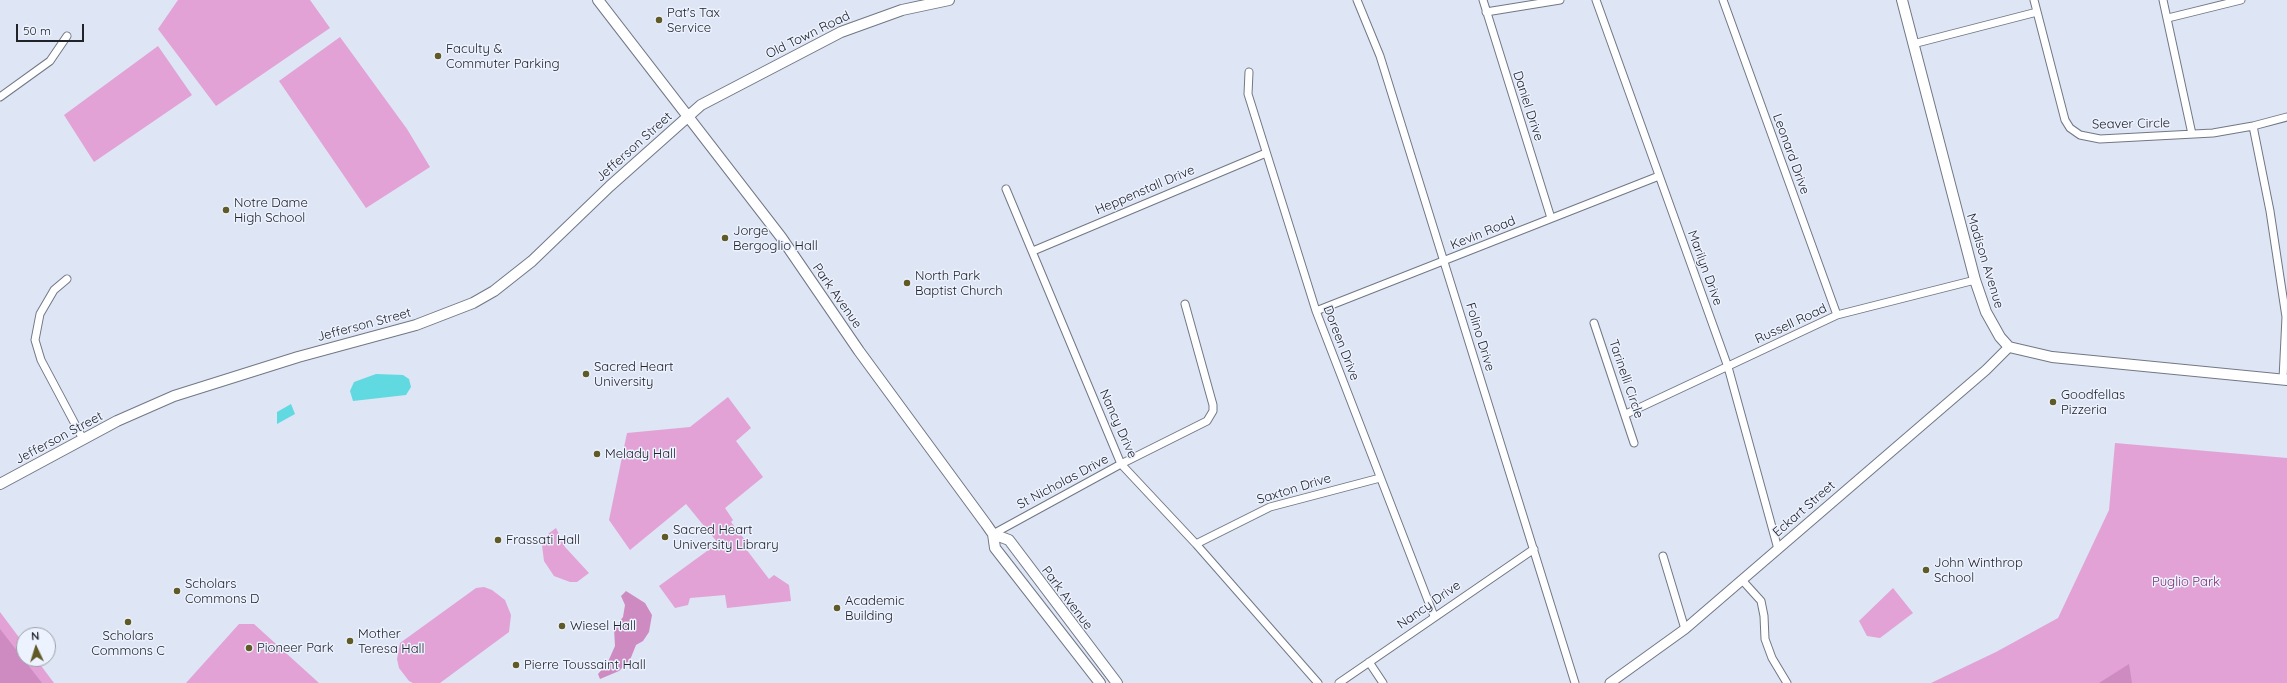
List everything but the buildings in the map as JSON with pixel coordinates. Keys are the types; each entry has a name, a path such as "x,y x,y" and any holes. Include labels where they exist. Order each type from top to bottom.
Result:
{"main road":[{"name":"Park Avenue","path":"598,0 689,116 781,238 859,351 993,534 996,548 1100,683"},
{"name":"Old Town Road","path":"689,116 701,105 841,32 902,10 932,2 949,0"},
{"name":"Madison Avenue","path":"1902,0 1975,280 1986,312 2000,336 2009,347"},
{"name":"Jefferson Street","path":"0,484 148,406 174,396 298,357 416,325 452,313 481,299 532,261 610,186 689,116"},
{"path":"2009,347 2052,357 2285,379"},
{"name":"Park Avenue","path":"993,534 1009,540 1052,600 1117,683"}],"street":[{"name":"Folino Drive","path":"1357,0 1380,56 1575,683"},
{"name":"Daniel Drive","path":"1483,0 1551,218"},
{"path":"1486,12 1560,0"},
{"name":"Marilyn Drive","path":"1596,0 1728,367 1778,549"},
{"name":"Leonard Drive","path":"1723,0 1837,315"},
{"name":"Seaver Circle","path":"2034,0 2062,111 2070,128 2080,135 2100,138 2192,134 2163,0"},
{"path":"2168,18 2241,0"},
{"path":"1913,44 2037,12"},
{"path":"0,97 50,61 67,36"},
{"name":"Doreen Drive","path":"1249,72 1248,94 1316,311 1434,616"},
{"path":"2192,134 2232,130 2287,117"},
{"path":"2253,126 2270,211 2286,317 2285,379"},
{"name":"Heppenstall Drive","path":"1033,251 1266,153"},
{"name":"Kevin Road","path":"1316,311 1659,176"},
{"name":"Nancy Drive","path":"1006,189 1121,464 1196,544 1318,683"},
{"path":"67,279 54,290 40,314 35,340 41,360 83,439"},
{"name":"Russell Road","path":"1626,414 1837,315 1975,280"},
{"name":"St Nicholas Drive","path":"993,534 1121,464 1202,425 1207,421 1213,411 1184,304"},
{"name":"Tarinelli Circle","path":"1594,323 1626,414 1634,443"},
{"name":"Eckart Street","path":"1610,683 1685,629 1980,375 2009,347"},
{"name":"Saxton Drive","path":"1196,544 1270,507 1380,478"},
{"name":"Nancy Drive","path":"1338,683 1534,549"},
{"path":"1662,556 1685,629"},
{"path":"1742,580 1760,601 1764,616 1766,639 1772,658 1787,683"},
{"path":"1369,662 1383,683"}],"green space":[{"path":"178,0 310,0 330,28 216,106 158,29"},
{"path":"340,37 407,129 430,167 366,208 279,81"},
{"path":"158,46 192,95 94,162 64,115"},
{"path":"728,397 751,428 736,441 763,477 725,508 733,520 731,522 749,545 746,549 769,579 774,575 789,585 791,601 727,608 725,595 690,598 688,605 675,608 659,586 718,543 686,504 630,550 609,520 627,433 690,427"},
{"name":"Puglio Park","path":"2115,443 2287,458 2287,683 1931,683 1996,652 2058,618 2109,510"},
{"path":"556,528 565,547 589,573 577,582 570,582 554,576 544,561 542,545 544,537"},
{"path":"484,587 492,590 505,600 511,615 509,632 440,683 413,683 409,681 399,668 397,659 400,643 476,588"},
{"path":"1893,588 1913,613 1880,638 1867,636 1859,621"},
{"path":"0,612 16,633 16,667 42,667 54,683 0,683"},
{"name":"Pioneer Park","path":"239,624 254,624 319,683 186,683"}],"shaded area":[{"path":"626,591 645,603 652,615 649,632 643,641 636,645 630,660 619,671 600,679 598,674 607,664 615,646 614,628 623,617 625,605 621,596"},
{"path":"0,629 16,650 16,667 30,667 42,683 0,683"},
{"path":"2129,664 2132,683 2099,683"}],"water":[{"path":"376,374 403,375 409,379 411,387 406,395 353,401 350,391 354,382"},
{"path":"291,404 295,414 277,424 277,412"}],"place":[{"name":"Pat's Tax Service","path":"659,20"},
{"name":"Faculty & Commuter Parking","path":"438,56"},
{"name":"Notre Dame High School","path":"226,210"},
{"name":"Jorge Bergoglio Hall","path":"725,238"},
{"name":"North Park Baptist Church","path":"907,283"},
{"name":"Sacred Heart University","path":"586,374"},
{"name":"Goodfellas Pizzeria","path":"2053,402"},
{"name":"Melady Hall","path":"597,454"},
{"name":"Sacred Heart University Library","path":"665,537"},
{"name":"Frassati Hall","path":"498,540"},
{"name":"John Winthrop School","path":"1926,570"},
{"name":"Scholars Commons D","path":"177,591"},
{"name":"Academic Building","path":"837,608"},
{"name":"Scholars Commons C","path":"128,622"},
{"name":"Wiesel Hall","path":"562,626"},
{"name":"Mother Teresa Hall","path":"350,641"},
{"name":"Pioneer Park","path":"249,648"},
{"name":"Pierre Toussaint Hall","path":"516,665"}]}
